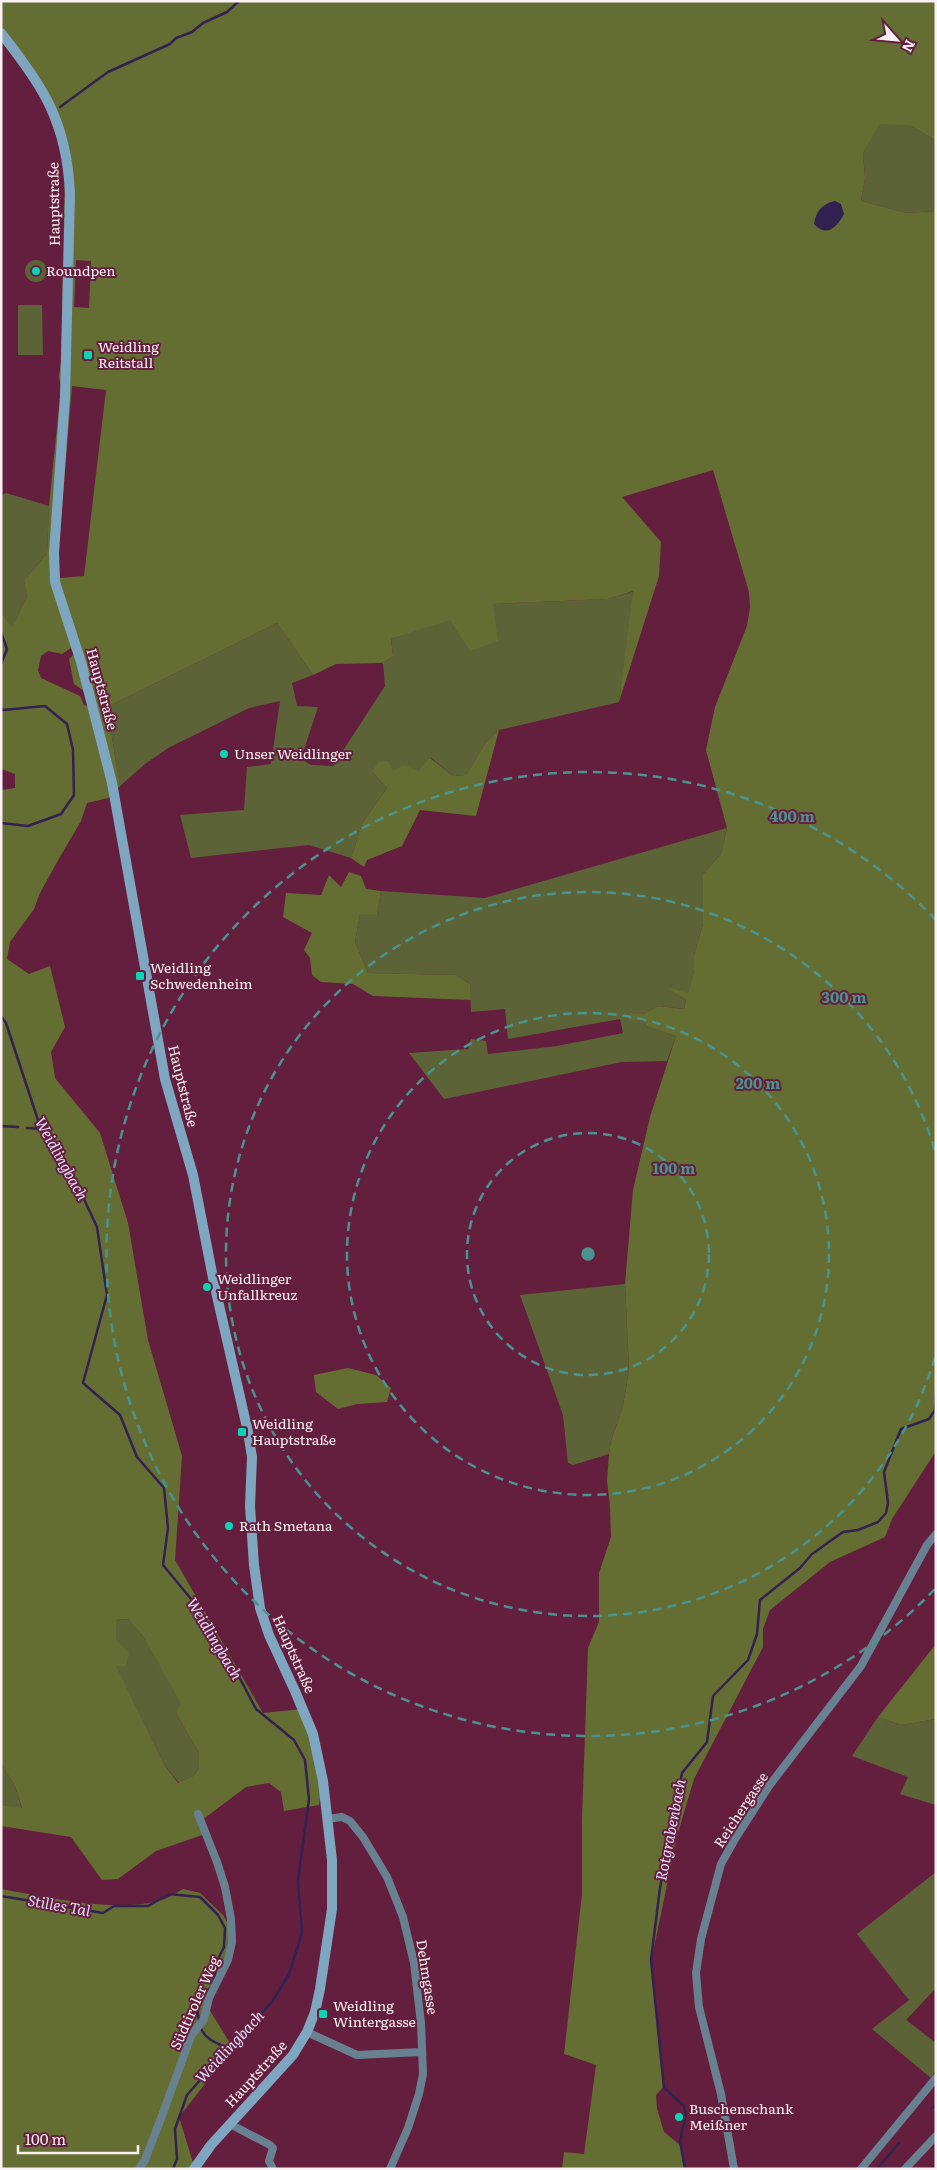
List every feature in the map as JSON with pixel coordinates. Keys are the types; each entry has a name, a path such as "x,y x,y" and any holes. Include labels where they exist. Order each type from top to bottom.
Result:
{"main road":[{"name":"Hauptstraße","path":"1,32 26,64 45,94 61,131 69,166 65,397 54,553 55,582 81,662 112,783 165,1079 193,1175 214,1284 248,1432 252,1457 250,1506 254,1565 260,1608 269,1635 299,1698 313,1734 323,1781 332,1860 332,1909 320,1989 315,2012 307,2032 281,2069 211,2145 194,2169"}],"street":[{"name":"Reichergasse","path":"734,2169 721,2094 699,2007 696,1973 701,1939 721,1864 769,1786 861,1666 927,1545 936,1534"},
{"name":"Südtiroler Weg","path":"139,2169 145,2160 191,2036 204,2019 210,1998 228,1960 231,1934 225,1887 198,1814"},
{"name":"Dehmgasse","path":"328,1819 342,1817 350,1821 363,1837 387,1877 403,1917 414,1962 421,2023 423,2074 420,2094 390,2169"},
{"path":"307,2032 357,2055 370,2056 422,2052"},
{"path":"861,2169 936,2078"},
{"name":"Hauptstraße","path":"230,2124 273,2148 269,2161 273,2169"},
{"path":"905,2169 936,2136"}],"green space":[{"path":"1,1 936,1 936,141 912,126 880,124 863,153 865,178 861,201 907,213 936,211 936,1451 892,1519 885,1537 830,1562 770,1610 763,1629 763,1647 694,1779 677,1836 651,1962 664,2086 656,2095 657,2109 664,2132 681,2146 684,2169 562,2169 564,2152 584,2154 596,2065 564,2054 582,1894 582,1820 588,1648 599,1622 599,1573 611,1537 607,1481 609,1454 611,1441 623,1406 629,1370 625,1284 633,1190 650,1117 676,1036 648,1027 642,1020 629,1020 631,1014 644,1014 658,1006 684,1009 686,1000 665,987 688,993 694,971 694,955 703,924 703,874 721,854 727,828 706,750 715,707 747,626 750,607 749,592 713,470 622,497 661,542 659,576 619,702 633,591 608,599 493,604 498,641 470,651 450,620 391,639 393,656 383,663 336,664 313,675 277,623 107,707 120,786 108,798 87,803 81,821 40,893 34,909 10,942 7,959 29,974 50,966 65,1027 51,1052 55,1078 100,1133 128,1223 148,1340 182,1456 175,1560 263,1713 302,1709 322,1782 319,1805 284,1811 281,1792 269,1783 246,1787 202,1820 208,1833 156,1851 118,1879 102,1880 71,1837 1,1826 1,1805 22,1808 15,1786 1,1764 1,790 15,788 15,774 1,769 1,612 12,628 27,597 24,580 47,554 49,506 61,387 59,377 61,362 65,171 64,158 42,96 1,41","holes":["76,260 91,261 89,308 74,307","72,386 106,390 84,576 60,578 58,556","71,648 74,654 69,659 74,684 84,691 88,706 84,705 80,696 41,678 38,670 41,656 48,651 62,654","129,1619 142,1635 181,1703 176,1713 199,1753 199,1768 193,1776 178,1783 164,1764 116,1666 126,1666 129,1653 116,1640 116,1620"]},
{"path":"880,123 912,126 936,141 936,211 907,213 861,201 865,178 863,153"},
{"name":"Roundpen","path":"32,260 40,260 47,267 47,275 40,282 32,282 25,275 25,267"},
{"path":"18,305 42,305 43,355 18,355"},
{"path":"6,493 49,506 47,554 24,580 27,597 12,629 1,612 1,495"},
{"path":"634,591 619,702 499,730 486,742 466,775 453,776 431,758 418,771 372,772 387,788 362,824 351,858 309,845 191,858 180,815 244,810 247,767 271,764 280,701 249,708 168,748 145,764 120,786 107,707 277,623 313,675 292,683 297,706 318,707 301,759 311,765 333,766 385,686 383,663 393,656 391,639 493,604 608,599"},
{"path":"499,730 476,816 420,810 402,846 367,860 364,867 351,858 362,824 387,788 372,772 378,762 388,761 393,771 404,765 418,771 430,758 453,776 466,775 486,742"},
{"path":"727,828 721,854 703,874 703,924 694,955 694,971 688,994 667,988 686,1000 684,1009 658,1006 644,1014 631,1014 630,1020 642,1020 648,1027 676,1036 667,1061 622,1062 444,1099 409,1053 468,1049 471,1039 486,1041 488,1054 557,1046 623,1033 620,1019 508,1039 505,1009 471,1012 470,984 456,975 368,973 355,942 360,913 377,915 381,891 485,898"},
{"path":"349,872 361,876 366,889 381,891 377,915 360,914 355,942 368,973 456,975 470,984 471,1000 373,996 353,984 321,982 312,975 310,958 304,950 312,933 283,917 286,893 321,895 329,875 341,887"},
{"path":"625,1284 629,1370 623,1406 611,1441 609,1454 573,1465 568,1463 563,1415 520,1295"},
{"path":"348,1368 376,1375 391,1388 387,1402 357,1404 338,1409 316,1392 314,1375"},
{"path":"130,1619 142,1635 182,1703 176,1713 199,1753 199,1768 193,1776 179,1783 164,1764 115,1665 126,1665 116,1640 116,1620"},
{"path":"936,1644 936,1719 901,1725 878,1717"},
{"path":"878,1717 901,1725 936,1719 936,1805 900,1794 908,1777 852,1756"},
{"path":"1,1764 15,1786 22,1809 1,1805"},
{"path":"936,1872 936,1988 906,2020 936,2043 936,2070 931,2078 872,2029 909,2000 857,1934"},
{"path":"1,1889 101,1905 121,1905 159,1901 183,1889 200,1893 223,1915 231,1929 227,1961 209,2009 233,2048 179,2117 193,2163 190,2169 1,2169"}],"shaded area":[{"path":"835,201 841,204 844,214 835,227 827,230 819,228 814,224 816,215 823,206"}],"waterway":[{"path":"60,107 108,72 170,44 176,38 192,32 203,23 227,12 239,1"},
{"name":"Weidlingbach","path":"1,632 7,649 1,664"},
{"name":"Weidlingbach","path":"1,708 3,710 45,706 67,724 73,750 74,795 61,814 28,826 1,823"},
{"name":"Weidlingbach","path":"1,1016 6,1023 38,1120 70,1169 97,1227 107,1295 83,1383 120,1415 137,1457 164,1488 168,1528 163,1565 196,1605 228,1656 256,1709 294,1740 305,1760 309,1799 298,1881 302,1933 289,1974 272,2002 187,2095 175,2129 177,2159 173,2169"},
{"path":"1,1126 18,1127"},
{"path":"27,1128 44,1129"},
{"name":"Rotgrabenbach","path":"685,2169 680,2141 686,2113 683,2105 664,2088 651,1960 660,1888 682,1773 707,1742 713,1696 748,1660 757,1634 760,1600 800,1568 812,1554 843,1532 858,1530 878,1522 886,1513 888,1503 884,1472 901,1429 929,1419 935,1410 936,1391"},
{"name":"Stilles Tal","path":"1,1896 103,1913 114,1906 148,1906 169,1894 200,1897 218,1915 225,1928 224,1947 216,1963 212,1986 202,1997 197,2008 199,2021"},
{"name":"Stilles Tal","path":"200,2026 207,2037 228,2048"},
{"path":"932,2108 936,2105"},
{"path":"877,2169 899,2143"}],"place":[{"name":"Roundpen","path":"36,271"},
{"name":"Weidling Reitstall","path":"88,355"},
{"name":"Unser Weidlinger","path":"224,754"},
{"name":"Weidling Schwedenheim","path":"140,976"},
{"name":"Weidlinger Unfallkreuz","path":"207,1287"},
{"name":"Weidling Hauptstraße","path":"242,1432"},
{"name":"Rath Smetana","path":"229,1526"},
{"name":"Weidling Wintergasse","path":"323,2014"},
{"name":"Buschenschank Meißner","path":"679,2117"}]}
